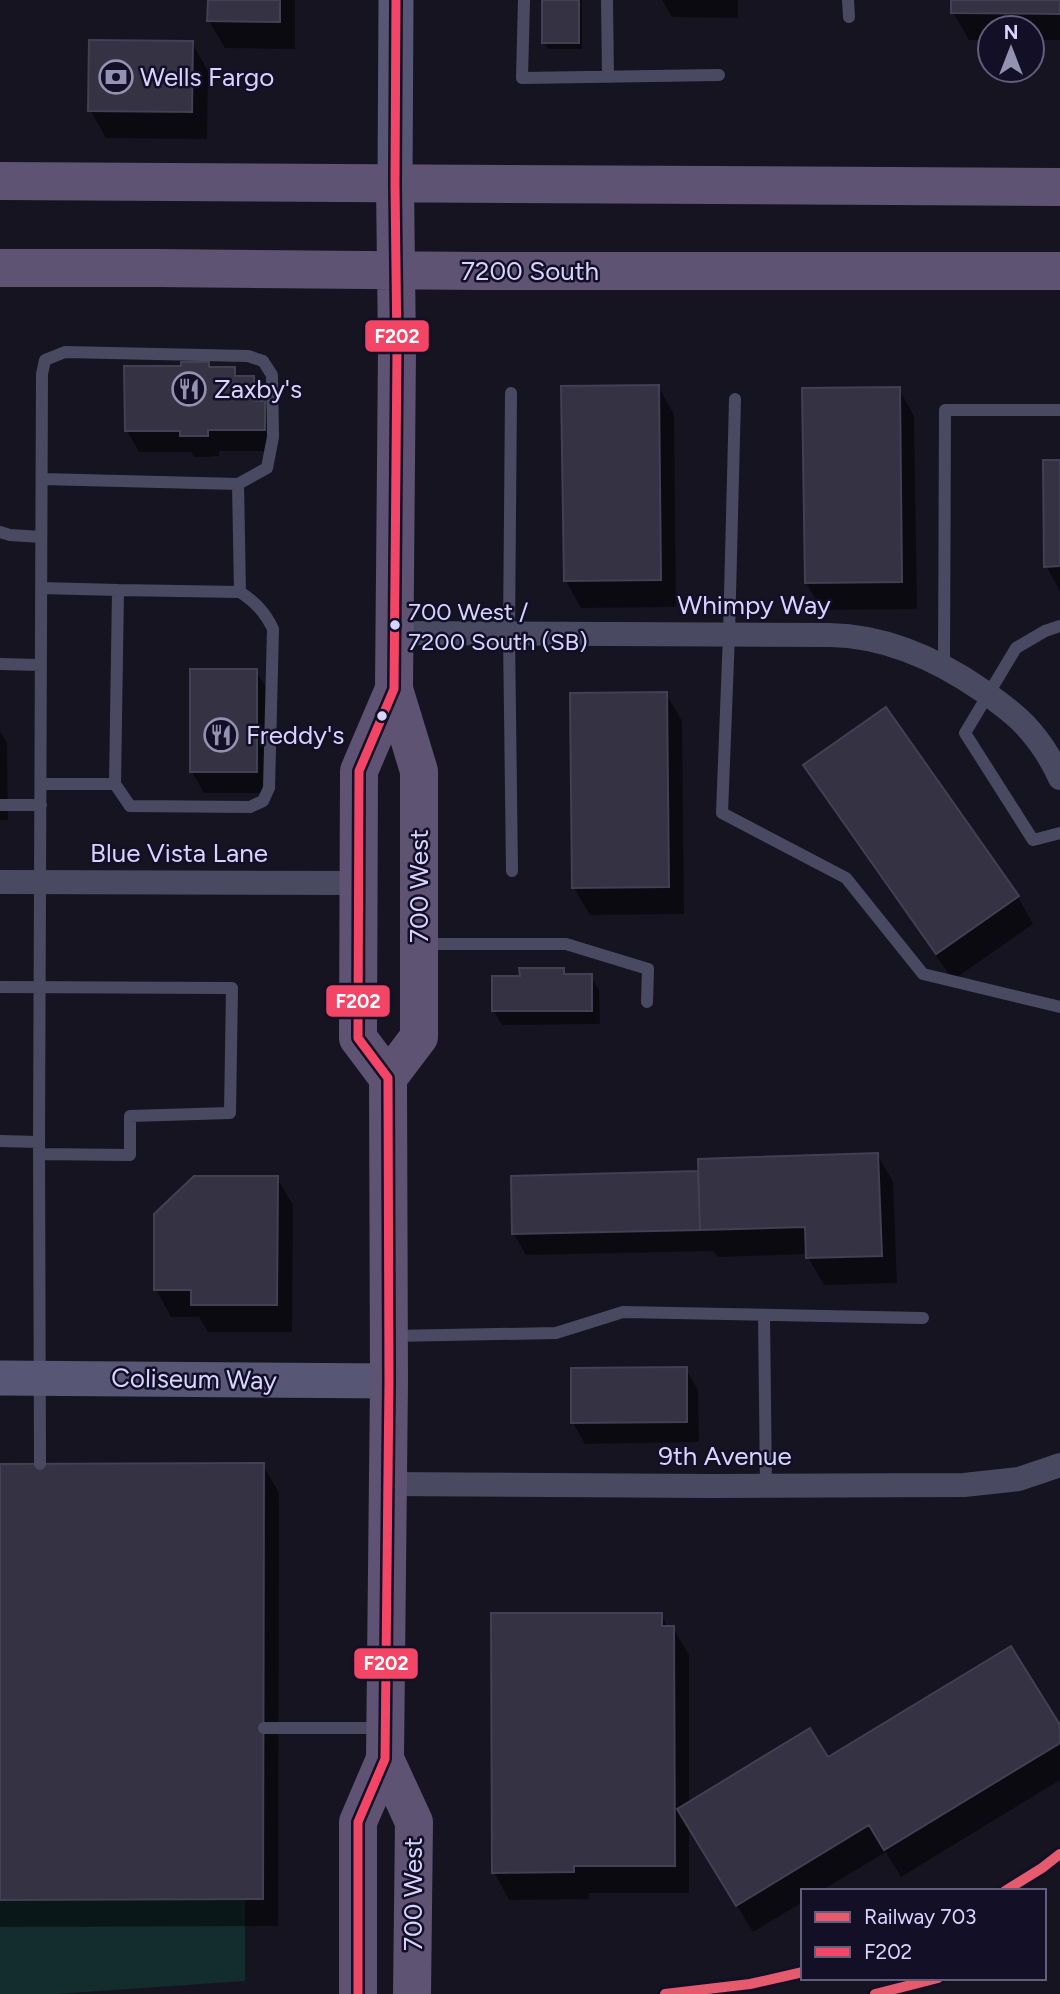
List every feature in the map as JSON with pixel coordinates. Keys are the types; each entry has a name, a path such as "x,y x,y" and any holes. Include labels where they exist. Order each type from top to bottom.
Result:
{"main road":[{"path":"0,181 1060,187"},
{"name":"700 West","path":"388,1077 419,1037 419,771 394,689 397,350 395,184"},
{"name":"7200 South","path":"0,268 1060,271"},
{"name":"700 West","path":"358,1994 358,1822 385,1744 388,1381 388,1077 358,1038 359,771 394,689"},
{"name":"700 West","path":"385,1744 414,1822 412,1994"}],"street":[{"name":"700 West","path":"395,184 396,0"},
{"name":"Whimpy Way","path":"394,633 849,635 896,646 944,666 989,695 1024,723 1045,750 1060,778"},
{"name":"Blue Vista Lane","path":"0,882 358,883"},
{"name":"Coliseum Way","path":"0,1378 388,1381"},
{"name":"9th Avenue","path":"387,1484 964,1485 1019,1479 1060,1465"}],"lane":[{"path":"524,0 522,78 719,75"},
{"path":"607,0 607,77"},
{"path":"848,0 849,18"},
{"path":"40,1464 41,537 44,360 65,352 247,356 263,361 272,375 273,437 267,468 238,484 42,479"},
{"path":"511,393 509,634 512,871"},
{"path":"736,399 722,813 846,878 923,974 1060,1007"},
{"path":"944,666 945,410 1060,410"},
{"path":"238,484 240,592"},
{"path":"0,532 41,537"},
{"path":"41,589 118,590 240,592 267,615 273,629 269,788 263,801 250,807 130,806 115,784 118,590"},
{"path":"1060,626 1045,631 1016,648 965,733 1033,840 1060,833"},
{"path":"0,664 41,665"},
{"path":"41,785 115,784"},
{"path":"0,805 41,805"},
{"path":"418,944 566,944 648,969 647,1002"},
{"path":"0,987 232,988 230,1113 130,1116 130,1155 39,1148 0,1141"},
{"path":"388,1336 556,1332 623,1312 923,1318"},
{"path":"764,1315 766,1486"},
{"path":"264,1728 385,1744"}],"green space":[{"path":"245,1899 245,1981 56,1994 0,1994 0,1900"}],"building":[{"path":"208,0 280,0 280,22 207,21"},
{"path":"542,0 579,0 579,43 542,43"},
{"path":"951,0 1060,0 1060,14 951,13"},
{"path":"89,40 193,41 192,112 88,111"},
{"name":"Zaxby's","path":"181,362 209,362 209,367 235,367 235,376 254,376 254,401 265,401 265,430 208,430 208,436 180,436 180,431 125,431 124,366 181,366"},
{"path":"659,385 661,580 564,581 561,386"},
{"path":"900,387 902,582 805,583 802,388"},
{"path":"1043,460 1060,460 1060,566 1044,567"},
{"path":"190,669 257,669 257,772 190,772"},
{"path":"667,692 669,887 572,888 570,693"},
{"path":"886,707 1019,896 936,954 803,765"},
{"path":"519,968 564,968 564,974 592,974 592,1011 492,1011 492,976 520,976"},
{"path":"878,1153 882,1256 806,1258 805,1227 700,1230 698,1159"},
{"path":"698,1171 700,1230 512,1234 511,1176"},
{"path":"194,1176 278,1176 277,1305 191,1305 191,1290 154,1290 154,1214"},
{"path":"687,1367 687,1422 571,1423 571,1368"},
{"path":"264,1463 263,1899 0,1900 0,1464"},
{"path":"491,1613 662,1613 662,1626 674,1626 675,1866 574,1866 574,1872 492,1873"},
{"path":"1011,1646 1060,1725 1060,1743 884,1850 869,1825 736,1906 677,1809 810,1728 828,1757"}],"rail line":[{"name":"703","path":"1008,1889 1060,1854"},
{"name":"703","path":"665,1994 750,1984 801,1972"},
{"name":"703","path":"875,1994 930,1980"}],"transit line":[{"name":"F202","path":"358,1994 358,1822 385,1759 389,1381 388,1078 358,1038 359,771 394,689 396,0"}],"place":[{"name":"Wells Fargo","path":"116,77"},
{"name":"Zaxby's","path":"189,389"},
{"name":"700 West / 7200 South (SB)","path":"395,625"},
{"name":"Freddy's","path":"221,735"}]}
